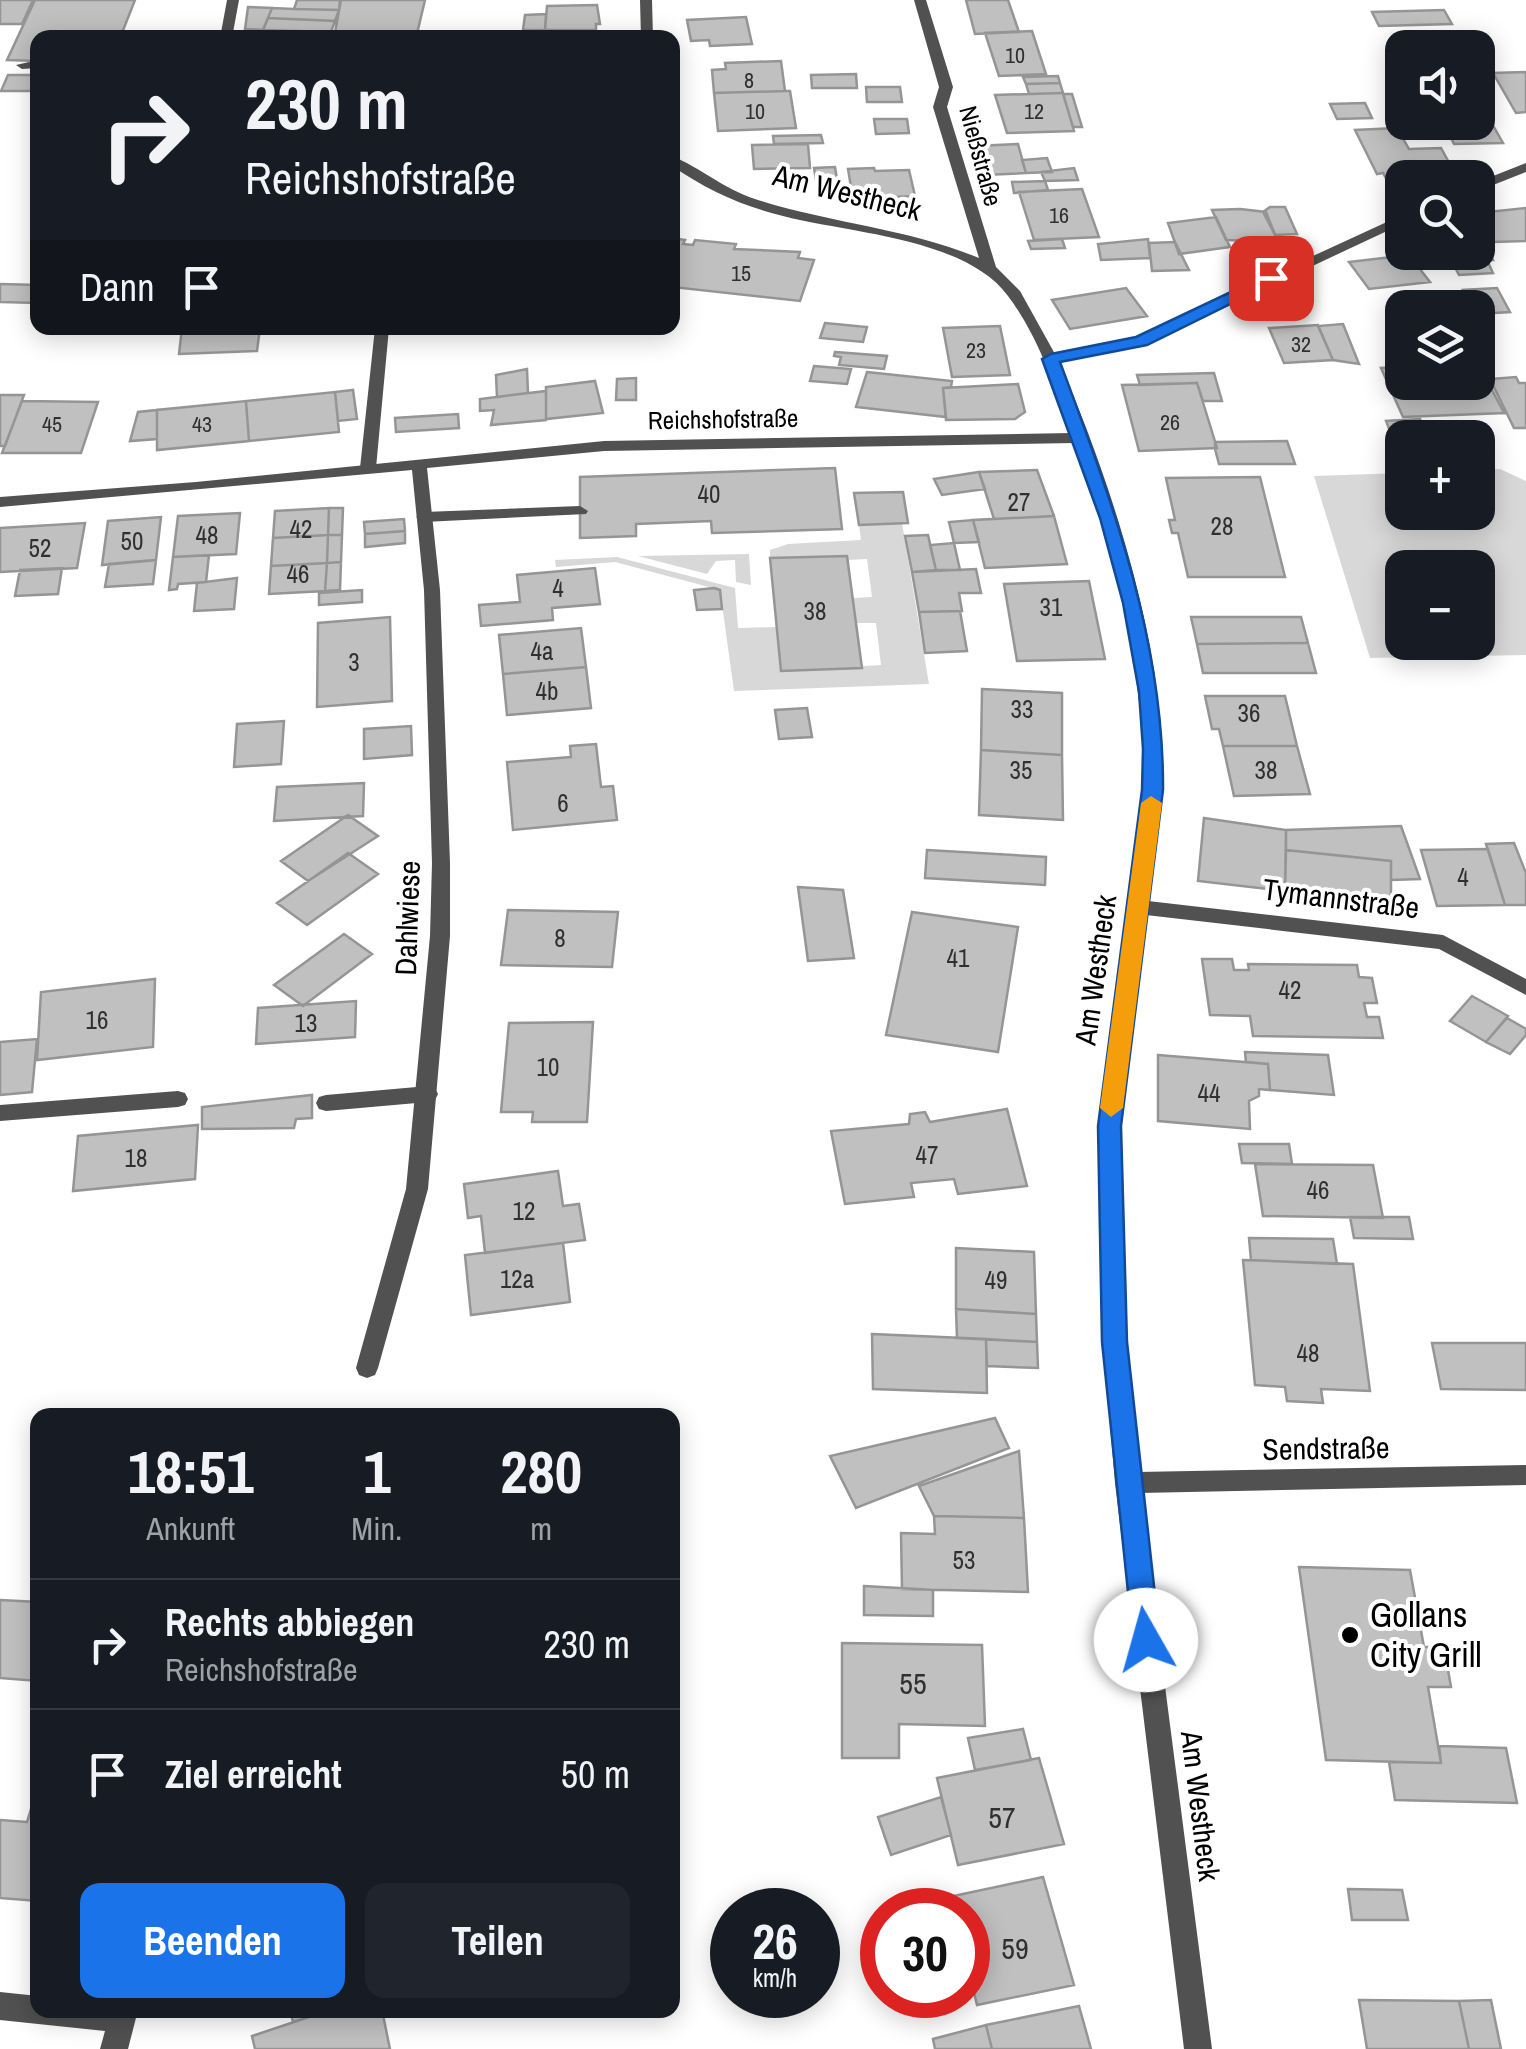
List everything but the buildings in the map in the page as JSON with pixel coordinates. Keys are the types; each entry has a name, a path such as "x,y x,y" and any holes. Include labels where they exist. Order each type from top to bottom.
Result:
{"street":[{"path":"227,30 233,0"},
{"path":"646,0 647,30"},
{"name":"Nießstraße","path":"920,0 946,86 940,107 989,266"},
{"path":"22,64 30,64"},
{"name":"Am Westheck","path":"680,166 695,178 751,203 926,245 989,266 1014,290 1036,323 1109,518 1132,603 1149,692 1153,790 1110,1126 1114,1342 1198,2049"},
{"path":"1495,180 1526,167"},
{"path":"680,181 695,178"},
{"path":"1051,359 1141,341 1385,227"},
{"path":"368,468 381,335"},
{"name":"Reichshofstraße","path":"0,502 196,488 548,450 688,443 1080,438"},
{"name":"Dahlwiese","path":"368,1368 417,1189 428,1094 442,863 432,590 419,462"},
{"path":"424,517 580,511"},
{"name":"Tymannstraße","path":"1138,907 1444,942 1526,988"},
{"path":"326,1103 428,1094"},
{"path":"0,1113 178,1100"},
{"name":"Sendstraße","path":"1128,1483 1526,1475"},
{"path":"0,2006 30,2008"},
{"path":"114,2049 122,2018"}],"shaded area":[{"path":"1495,469 1526,481 1526,655 1495,656 1495,550 1385,550 1385,658 1370,658 1314,476 1385,474 1385,530 1495,530"},
{"path":"902,523 929,684 734,691 720,590 615,562 556,567 555,560 617,557 735,588 738,628 777,627 781,671 881,665 876,623 856,623 853,598 872,597 867,559 770,558 770,550 788,544 861,540 859,525"},
{"path":"749,554 751,585 736,582 735,560 716,561 707,574 638,556"}],"slow traffic":[{"path":"1111,1108 1151,803"}],"place":[{"name":"Gollans City Grill","path":"1350,1635"}],"route":[{"path":"1146,1640 1114,1342 1110,1126 1153,790 1149,692 1132,603 1109,518 1051,359 1141,341 1271,278"}]}
